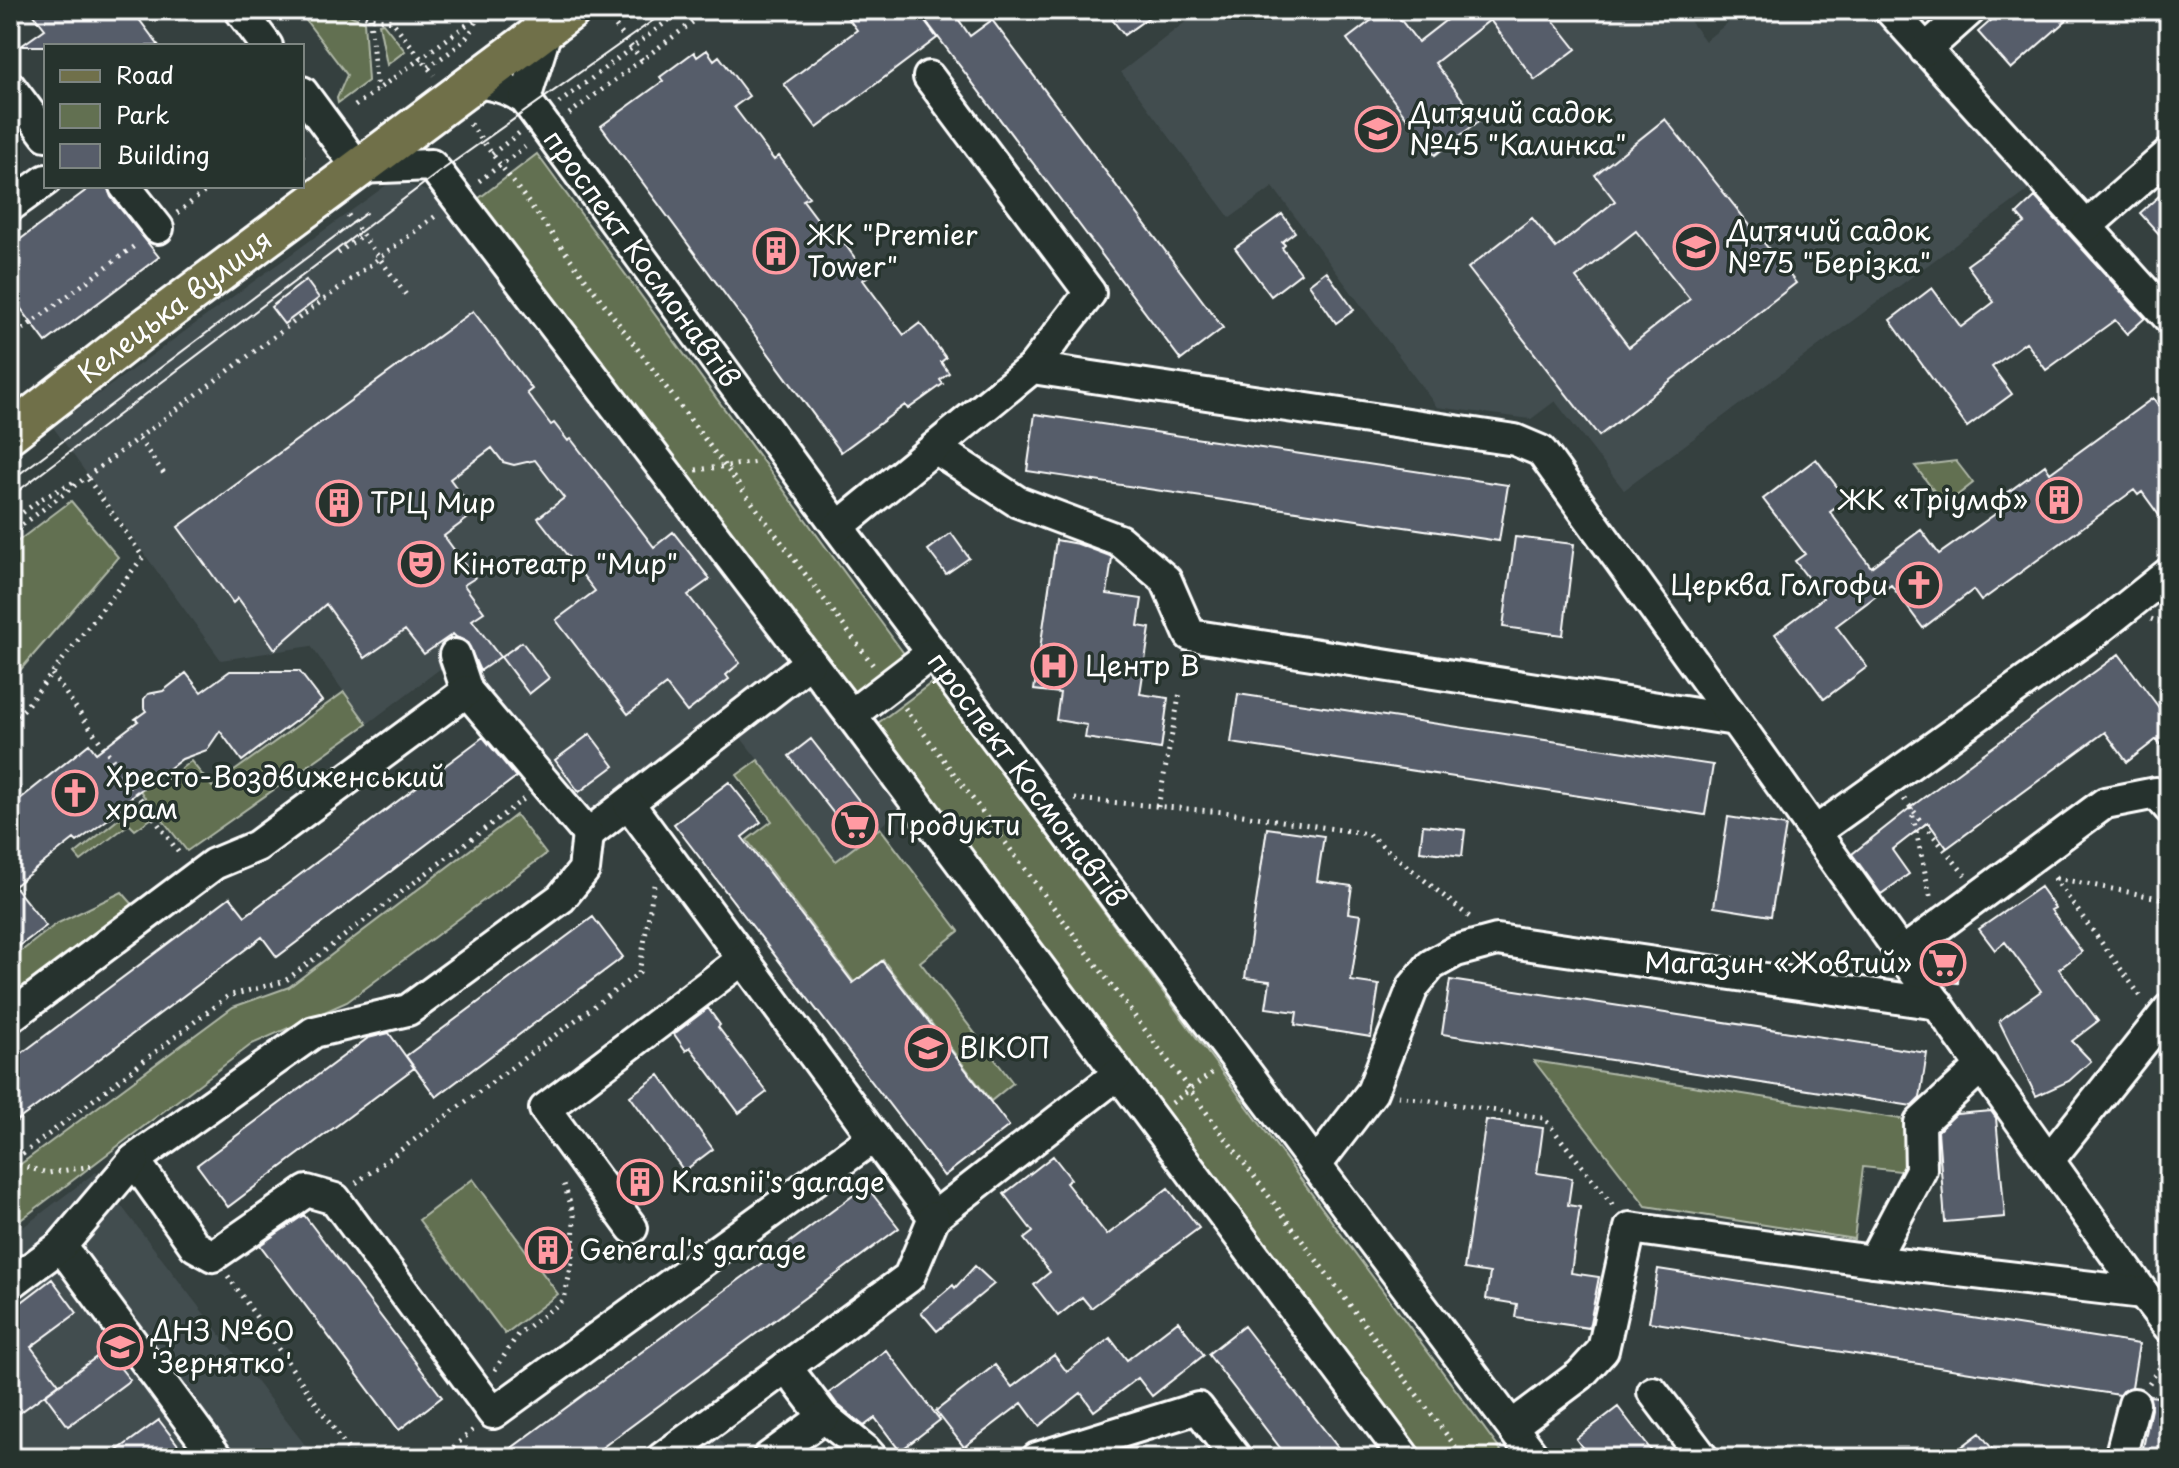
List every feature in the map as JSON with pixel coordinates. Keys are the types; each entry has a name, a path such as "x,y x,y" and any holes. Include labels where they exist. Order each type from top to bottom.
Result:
{"main road":[{"name":"Келецька вулиця","path":"10,433 137,334 565,15"}],"street":[{"path":"240,10 266,44"},
{"path":"1890,10 2169,318"},
{"path":"1925,50 1970,10"},
{"path":"474,82 509,88 537,116 565,15"},
{"path":"838,527 1032,368 1090,293 929,77"},
{"path":"10,87 44,132"},
{"path":"304,95 358,168 431,165"},
{"path":"432,113 423,138 422,153 851,715 1405,1458"},
{"name":"проспект Космонавтів","path":"537,116 838,527 1535,1458"},
{"path":"2087,226 2169,154"},
{"path":"10,206 44,181"},
{"path":"127,188 158,228"},
{"path":"1032,368 1515,440 1541,451 2169,1327"},
{"path":"935,448 1018,502 1119,540 1166,580 1190,635 1735,720"},
{"path":"1815,832 2095,632 2169,573"},
{"path":"851,715 932,653"},
{"path":"10,1284 61,1246 134,1160 314,1032 408,1010 561,898 584,870 588,834 467,691 455,655"},
{"path":"588,834 810,662"},
{"path":"10,1017 214,864 257,846 467,691"},
{"path":"1902,953 2105,803 2156,793 2169,808"},
{"path":"629,804 934,1217"},
{"path":"1316,1165 1372,1092 1413,987 1431,965 1456,951 1497,940 1938,1004"},
{"path":"632,1228 545,1109 743,959"},
{"path":"2049,1160 2164,1015"},
{"path":"1873,1261 1921,1170 1920,1123 1982,1066"},
{"path":"662,1458 909,1277 934,1217 1118,1074"},
{"path":"134,1160 195,1246 213,1256 307,1191 335,1199 487,1404 874,1137"},
{"path":"1512,1426 1580,1375 1603,1350 1630,1228 2143,1293"},
{"path":"61,1246 217,1458"},
{"path":"786,1367 824,1417 872,1458"},
{"path":"1653,1392 1703,1458"},
{"path":"2120,1458 2134,1404"},
{"path":"1037,1458 1198,1408 1236,1458"},
{"path":"768,1458 824,1417"}],"path":[{"path":"350,10 370,18 392,21"},
{"path":"369,10 377,90"},
{"path":"390,10 392,21 428,67 463,42 474,28 478,13"},
{"path":"460,10 478,13"},
{"path":"355,106 478,13 487,10"},
{"path":"565,15 611,19 624,10"},
{"path":"492,154 537,116 682,10"},
{"path":"10,534 380,259 500,165 537,116 642,60 709,10"},
{"path":"611,19 642,60"},
{"path":"471,125 1464,1458"},
{"path":"10,339 209,188"},
{"path":"345,211 409,299"},
{"path":"338,253 362,235"},
{"path":"139,439 167,478"},
{"path":"667,474 771,460"},
{"path":"10,522 41,499 86,476"},
{"path":"10,720 24,709 143,557 86,476"},
{"path":"52,674 197,877"},
{"path":"1158,807 1180,692"},
{"path":"10,775 20,789"},
{"path":"1889,779 1981,895"},
{"path":"10,1164 228,996 285,981 545,783"},
{"path":"1062,798 1223,812 1368,834 1497,940"},
{"path":"1911,807 1937,927"},
{"path":"335,1199 639,973 661,848"},
{"path":"2164,1015 2054,878 2169,900"},
{"path":"1152,1118 1223,1066"},
{"path":"1372,1092 1544,1118 1630,1228"},
{"path":"441,1458 487,1404 518,1334 564,1300 573,1258 574,1216 561,1175 568,1140"},
{"path":"10,1164 48,1173 134,1160"},
{"path":"213,1256 354,1458"}],"shaded area":[{"name":"Дитячий садок №75 \"Берізка\"","path":"1201,10 1682,10 1705,41 1744,10 1874,10 2033,187 1624,490 1555,401 1531,419 1437,407 1273,187 1230,218 1121,72"},
{"path":"399,181 429,192 454,219 906,806 837,861 724,716 597,816 579,809 453,659 367,724 311,646 221,660 53,427 388,184"},
{"name":"ДНЗ №60 'Зернятко'","path":"96,1172 315,1458 10,1458 10,1237"},
{"path":"716,1434 734,1458 683,1458"}],"green space":[{"path":"256,10 337,10 364,21 368,81 338,103 337,98 347,75 301,14 273,18"},
{"path":"383,23 405,51 387,65 379,24"},
{"path":"537,154 908,659 853,702 478,199"},
{"path":"1956,461 1973,483 1945,505 1915,466"},
{"path":"71,501 118,557 10,682 10,547"},
{"path":"934,681 1506,1458 1419,1458 874,726"},
{"path":"344,692 367,724 187,851 158,814 135,830 129,824 81,861 75,854 145,798 139,789 153,776 160,784 191,761 212,787"},
{"path":"758,760 836,861 880,828 959,931 920,962 1013,1083 991,1101 883,960 854,982 747,840 772,821 737,775"},
{"path":"516,815 546,854 347,1002 252,1044 10,1228 10,1172 233,1007 289,987"},
{"path":"122,892 136,908 10,1001 10,960 56,924"},
{"path":"1534,1061 1907,1120 1909,1172 1863,1167 1854,1239 1646,1206"},
{"path":"473,1179 558,1294 505,1334 419,1220"}],"building":[{"path":"30,10 132,10 158,44 21,46 45,29"},
{"path":"842,10 916,10 937,38 817,128 784,84 857,30"},
{"path":"942,10 952,10 970,36 992,20 1223,328 1181,360 926,21"},
{"path":"1105,10 1159,10 1124,35"},
{"path":"1385,10 1393,10 1418,42 1459,10 1545,10 1576,49 1535,80 1490,20 1435,63 1479,121 1435,155 1347,39"},
{"path":"2003,10 2078,10 2011,69 1978,32"},
{"name":"ЖК \"Premier Tower\"","path":"707,50 714,60 719,56 749,96 734,107 774,160 779,156 809,197 803,200 833,240 839,236 868,276 863,280 904,335 920,323 946,358 941,362 949,373 940,380 943,384 908,409 905,405 841,452 601,126 663,81 660,77 694,52 697,57"},
{"path":"1665,119 1796,283 1599,436 1468,268 1532,218 1556,248 1615,201 1595,175","holes":["1636,231 1690,299 1629,347 1576,278"]},
{"path":"2169,187 2169,245 2140,213"},
{"path":"89,188 108,188 111,197 159,257 46,342 10,294 10,247"},
{"path":"2035,197 2145,318 2127,334 2115,320 2046,370 2026,342 1992,367 2012,394 1967,427 1890,320 1932,288 1961,327 1994,302 1967,265 2025,223 2017,214"},
{"path":"1282,214 1295,232 1282,242 1285,245 1282,248 1301,273 1271,296 1235,248"},
{"path":"1326,271 1354,310 1336,323 1309,284"},
{"path":"306,280 319,298 284,324 271,307"},
{"name":"ТРЦ Мир","path":"473,311 532,389 527,393 551,425 554,423 568,441 571,439 654,547 673,532 710,579 688,595 740,663 726,675 729,679 687,712 666,685 628,714 556,620 595,591 538,518 564,498 535,460 514,465 503,462 492,448 450,479 475,513 444,536 475,578 464,585 484,612 472,620 500,657 480,671 467,642 453,634 424,654 405,630 365,658 326,604 275,649 238,598 233,603 178,527"},
{"path":"2153,398 2169,420 2169,529 2142,492 2138,495 2134,490 1981,601 1973,590 1923,628 1891,585 1836,626 1867,667 1824,699 1775,634 1823,598 1795,561 1805,554 1763,499 1816,459 1847,500 1830,512 1871,567 1921,530 1939,554 1998,512 1992,504 2045,465 2050,473"},
{"path":"1035,414 1508,485 1499,541 1027,471"},
{"path":"951,533 969,558 946,574 928,550"},
{"path":"1515,537 1574,544 1563,635 1503,627"},
{"path":"1056,540 1078,544 1110,556 1107,594 1142,599 1138,626 1150,628 1140,694 1168,698 1161,749 1085,738 1087,725 1056,720 1060,693 1034,690"},
{"path":"522,642 549,678 529,694 501,657"},
{"path":"2119,654 2169,721 2169,756 2157,739 2127,762 2105,732 1947,848 1928,822 1892,850 1909,874 1881,894 1852,854"},
{"path":"230,671 299,671 322,701 242,761 220,731 207,750 182,759 130,798 133,801 77,842 74,839 14,886 46,926 10,953 10,807 89,744 96,753 138,721 135,719 146,711 144,699 148,694 163,691 186,673 201,692"},
{"path":"1238,694 1713,765 1705,815 1231,743"},
{"path":"590,734 614,766 579,792 555,760"},
{"path":"483,737 516,777 277,957 262,937 10,1126 10,1062 230,897 245,916"},
{"path":"811,739 878,825 856,842 789,756"},
{"path":"729,782 761,822 742,837 853,983 882,961 1009,1126 944,1176 674,824"},
{"path":"1728,817 1786,826 1771,916 1714,907"},
{"path":"1423,825 1465,830 1462,856 1420,851"},
{"path":"1267,828 1324,836 1317,881 1352,886 1348,913 1361,915 1351,981 1379,985 1371,1037 1295,1025 1297,1012 1266,1008 1270,981 1245,978"},
{"path":"2040,887 2055,908 2051,910 2082,952 2059,969 2098,1021 2072,1041 2091,1061 2069,1081 2036,1096 1999,1021 2041,991 2005,942 1995,950 1979,929"},
{"path":"593,917 623,957 436,1097 406,1056"},
{"path":"1930,954 1960,958 1958,983 1943,981 1926,958"},
{"path":"1450,980 1927,1053 1920,1098 1912,1106 1442,1034"},
{"path":"708,1008 720,1025 718,1027 767,1092 739,1113 690,1047 686,1051 674,1034"},
{"path":"389,1033 414,1068 228,1207 197,1165 368,1038"},
{"path":"659,1075 713,1149 684,1171 630,1096"},
{"path":"1991,1111 1996,1118 2005,1217 1945,1222 1938,1131 1956,1114"},
{"path":"1486,1120 1543,1128 1537,1173 1572,1178 1568,1205 1580,1207 1571,1273 1599,1277 1589,1328 1515,1317 1517,1304 1486,1299 1490,1273 1464,1269"},
{"path":"1053,1156 1071,1179 1066,1183 1107,1235 1168,1188 1199,1228 1091,1308 1082,1297 1058,1316 1034,1285 1050,1272 1024,1239 1033,1232 1004,1194"},
{"path":"866,1186 899,1228 588,1458 498,1458"},
{"path":"304,1215 442,1397 399,1430 260,1245"},
{"path":"975,1266 994,1284 937,1331 921,1312 953,1285 955,1288"},
{"path":"1658,1269 2139,1344 2132,1387 2119,1395 1649,1322"},
{"path":"52,1279 77,1313 31,1347 59,1384 10,1420 10,1311"},
{"path":"1178,1321 1204,1355 1152,1396 1138,1378 1094,1411 1081,1393 1039,1426 1022,1403 964,1447 936,1411 995,1365 1012,1387 1054,1355 1067,1372 1110,1338 1127,1360"},
{"path":"1244,1326 1346,1458 1288,1458 1208,1354"},
{"path":"106,1350 130,1380 68,1426 45,1395"},
{"path":"886,1350 940,1420 900,1451 875,1418 864,1426 837,1404 829,1393"},
{"path":"2149,1396 2169,1398 2169,1458 2141,1458 2151,1409"},
{"path":"1618,1407 1657,1458 1590,1458 1576,1439"},
{"path":"159,1420 188,1458 107,1458"},
{"path":"1980,1433 1999,1458 1947,1458"}],"tram line":[{"path":"10,497 438,173 668,10"},
{"path":"10,481 366,213"}],"place":[{"name":"Дитячий садок №45 \"Калинка\"","path":"1378,129"},
{"name":"Дитячий садок №75 \"Берізка\"","path":"1696,247"},
{"name":"ЖК \"Premier Tower\"","path":"776,251"},
{"name":"ЖК «Тріумф»","path":"2059,500"},
{"name":"ТРЦ Мир","path":"339,503"},
{"name":"Кінотеатр \"Мир\"","path":"421,564"},
{"name":"Церква Голгофи","path":"1919,585"},
{"name":"Центр В","path":"1054,666"},
{"name":"Хресто-Воздвиженський храм","path":"75,793"},
{"name":"Продукти","path":"855,825"},
{"name":"Магазин «Жовтий»","path":"1943,963"},
{"name":"ВІКОП","path":"928,1048"},
{"name":"Krasnii's garage","path":"640,1182"},
{"name":"General's garage","path":"548,1250"},
{"name":"ДНЗ №60 'Зернятко'","path":"120,1347"}]}
